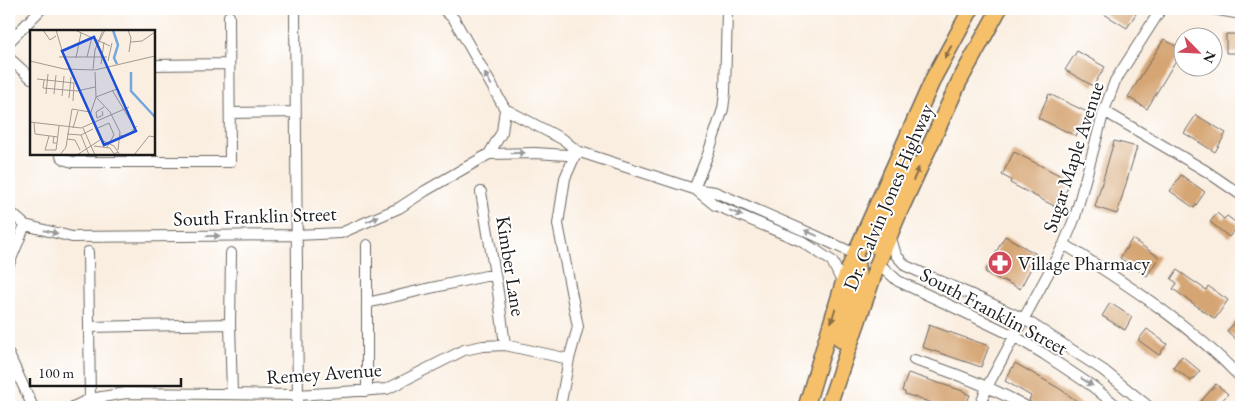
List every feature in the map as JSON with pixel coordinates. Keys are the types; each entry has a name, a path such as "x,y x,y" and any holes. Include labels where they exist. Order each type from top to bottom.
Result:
{"highway":[{"name":"Dr. Calvin Jones Highway","path":"806,407 843,284 855,254 934,77 972,9"},
{"path":"959,82 962,61 990,9"},
{"name":"Dr. Calvin Jones Highway","path":"828,407 878,263 890,235 959,82 999,9"},
{"path":"878,263 877,246 884,219 908,160 902,148"},
{"path":"834,389 835,358 856,292 858,273 855,254"}],"street":[{"path":"9,42 40,9"},
{"path":"295,9 298,407"},
{"path":"443,9 454,19 505,109"},
{"path":"694,189 723,109 725,93 726,9"},
{"name":"Sugar Maple Avenue","path":"980,407 987,387 1064,244 1076,217 1104,111 1115,81 1161,9"},
{"path":"1214,9 1241,14"},
{"path":"61,155 66,160 73,162 230,162 228,16"},
{"path":"9,58 30,77"},
{"path":"155,66 229,64"},
{"name":"South Franklin Street","path":"489,154 502,132 505,109 564,140 577,152 694,189 715,192 855,254"},
{"path":"1104,111 1206,171 1241,195"},
{"path":"230,113 295,112"},
{"path":"560,407 569,359 578,327 558,224 565,178 577,152"},
{"name":"South Franklin Street","path":"9,211 25,225 72,237 341,233 399,208 489,154 535,153 566,155 577,152"},
{"name":"South Franklin Street","path":"694,189 716,205 801,241 832,261 843,284"},
{"name":"Kimber Lane","path":"481,192 505,346"},
{"path":"9,264 25,225"},
{"name":"South Franklin Street","path":"890,235 896,254 906,266 1024,319 1103,370 1149,407"},
{"path":"1064,244 1165,310 1224,360 1241,378"},
{"path":"367,245 367,391"},
{"path":"88,252 90,399"},
{"path":"231,253 230,324 232,394"},
{"name":"South Franklin Street","path":"878,263 898,281 1014,336 1092,386 1118,407"},
{"path":"367,303 495,274"},
{"path":"89,327 230,324"},
{"name":"Remey Avenue","path":"73,407 90,399 126,393 298,395 387,389 464,350 483,346 505,346 569,359"},
{"path":"9,356 33,407"},
{"path":"914,360 987,387 1027,407"}],"building":[{"path":"1108,9 1139,9 1127,28 1104,14"},
{"path":"1226,34 1241,34 1241,53 1226,53"},
{"path":"1164,39 1172,44 1172,67 1147,109 1128,97"},
{"path":"1077,51 1105,67 1093,86 1065,70"},
{"path":"1049,94 1087,112 1076,136 1038,118"},
{"path":"1196,115 1226,133 1215,152 1184,133"},
{"path":"1114,141 1137,147 1117,214 1095,207"},
{"path":"1014,152 1071,181 1058,208 1010,183 1011,180 1002,175"},
{"path":"1181,175 1205,192 1194,208 1170,191"},
{"path":"1217,213 1224,219 1227,216 1239,225 1229,237 1210,222"},
{"path":"1005,236 1038,255 1020,289 985,272"},
{"path":"1132,239 1159,257 1147,276 1120,258"},
{"path":"1177,270 1206,290 1208,286 1228,300 1215,319 1173,289 1177,283 1171,279"},
{"path":"1110,303 1132,317 1125,330 1102,316"},
{"path":"1241,315 1241,344 1227,331"},
{"path":"929,325 989,346 981,367 922,347"},
{"path":"1147,329 1167,344 1159,355 1138,340"},
{"path":"1182,356 1200,371 1191,381 1173,367"},
{"path":"1015,363 1060,389 1085,407 1038,407 1033,405 1029,400 1031,396 1005,381"},
{"path":"908,373 966,392 970,395 965,407 944,407 905,394 902,391"},
{"path":"1216,384 1228,394 1216,407 1196,407"}],"place":[{"name":"Village Pharmacy","path":"1000,263"}]}
